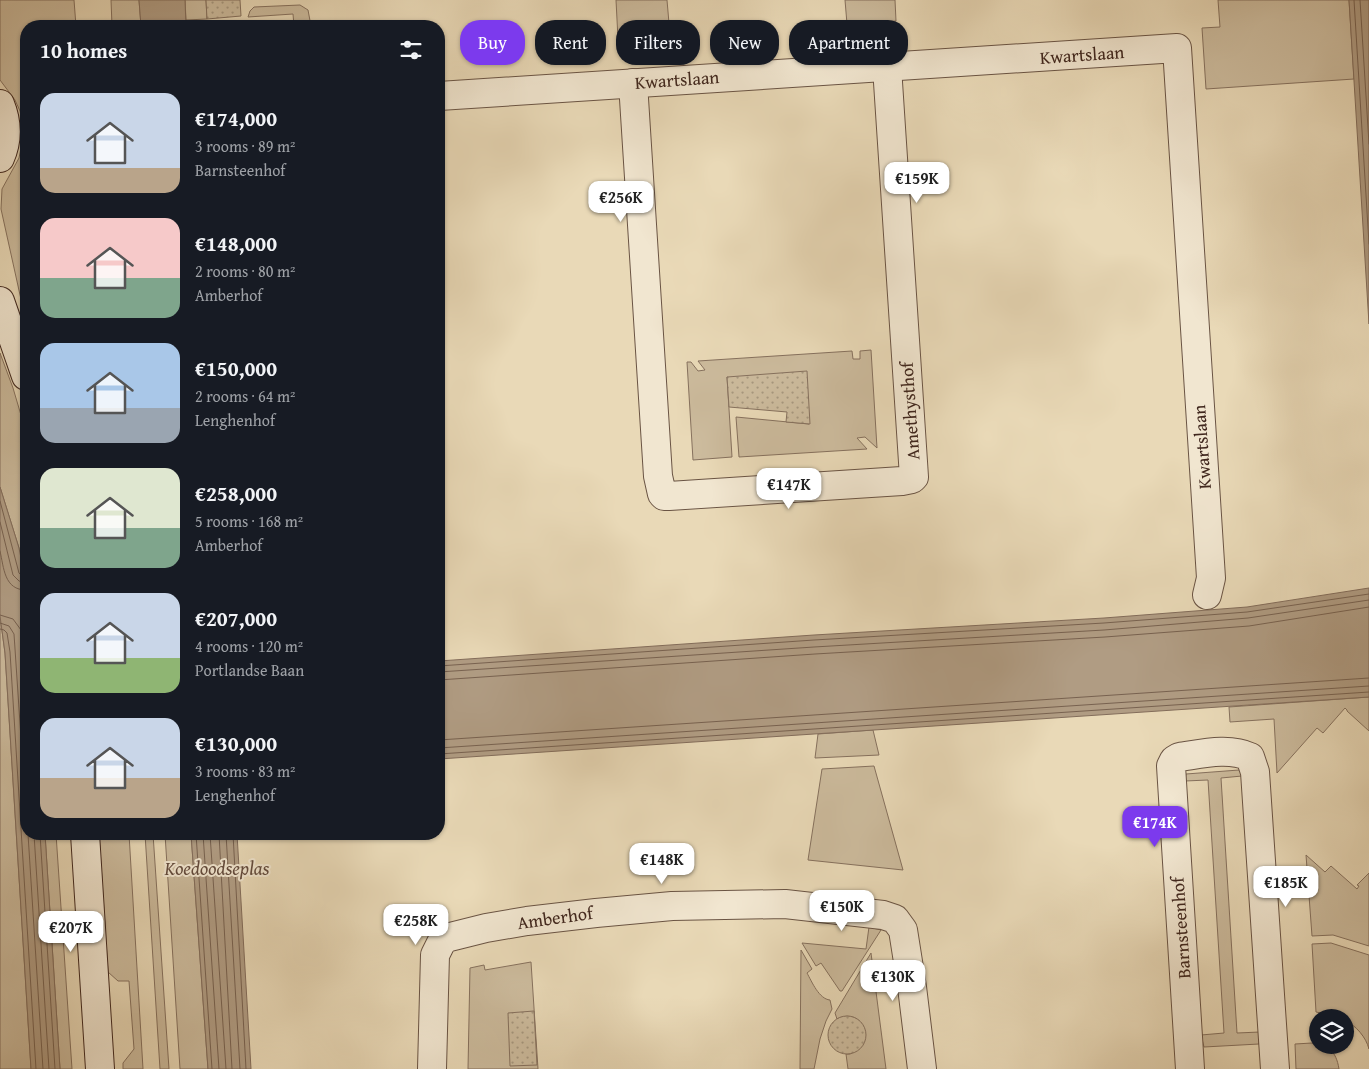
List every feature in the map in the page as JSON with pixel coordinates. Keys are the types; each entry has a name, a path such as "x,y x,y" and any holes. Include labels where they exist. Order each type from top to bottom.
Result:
{"street":[{"name":"Kwartslaan","path":"445,96 1177,48 1211,578 1207,596"},
{"name":"Amethysthof","path":"633,83 659,483 662,494 669,496 912,480 914,476 887,67"},
{"path":"0,104 6,128 5,142 0,158"},
{"path":"0,301 20,359"},
{"name":"Barnsteenhof","path":"1190,1069 1171,766 1174,760 1179,757 1238,753 1248,756 1253,762 1255,772 1275,1069"},
{"path":"85,840 100,1069"},
{"name":"Amberhof","path":"432,1069 435,955 446,938 527,921 634,909 701,905 769,904 883,914 898,922 904,937 922,1069"}],"shaded area":[{"path":"0,0 74,0 76,20 20,20 20,111 15,100 0,80"},
{"path":"111,0 139,0 141,20 112,20"},
{"path":"185,0 206,0 207,19 186,20"},
{"path":"206,0 240,0 241,16 207,19"},
{"path":"616,0 667,0 669,20 617,20"},
{"path":"845,0 895,0 896,20 847,20"},
{"path":"1218,0 1349,0 1354,79 1206,89 1202,28 1220,27"},
{"path":"300,5 308,10 310,20 294,20 293,14 248,17 254,7"},
{"path":"20,153 20,295 1,209 2,189"},
{"path":"871,350 877,448 865,437 857,438 867,449 739,457 736,417 809,424 727,377 732,457 693,460 687,362 691,362 698,371 705,370 698,361 852,351 853,359 860,359 860,351"},
{"path":"0,353 20,412 20,553 0,487"},
{"path":"807,371 810,424 786,422 787,412 729,407 727,377"},
{"path":"0,616 5,653 31,1069 0,1069"},
{"path":"1369,697 1369,731 1345,708 1323,733 1317,728 1277,773 1274,719 1230,722 1229,707"},
{"path":"873,730 879,755 815,758 818,734"},
{"path":"874,766 903,870 808,860 822,769"},
{"path":"1239,770 1242,776 1221,778 1237,1033 1260,1032 1259,1044 1204,1047 1201,1035 1224,1033 1208,780 1185,781 1186,774"},
{"path":"45,840 56,840 72,1069 60,1069"},
{"path":"99,840 129,840 143,1069 123,1069 123,1063 134,1049 129,981 118,981 108,972"},
{"path":"145,840 153,840 169,1069 160,1069"},
{"path":"165,840 191,840 208,1069 180,1069"},
{"path":"1306,855 1325,872 1331,866 1357,889 1359,886 1357,885 1369,873 1369,946 1333,935 1312,936"},
{"path":"869,927 881,930 842,991 840,991 821,963 816,966 802,943 866,949"},
{"path":"1331,943 1369,955 1369,1049 1366,1040 1354,1026 1354,1009 1316,1009 1312,944"},
{"path":"801,950 812,969 807,973 822,997 830,1000 832,1009 820,1039 814,1069 800,1069"},
{"path":"871,953 886,1069 848,1069 846,1054 850,1054 862,1046 865,1033 856,1018 850,1016 837,1019 835,1013"},
{"path":"531,962 538,1069 468,1069 470,968 484,965 485,970"},
{"path":"534,1011 537,1065 510,1066 508,1013"},
{"path":"847,1016 854,1017 860,1022 865,1028 865,1042 860,1048 854,1053 847,1054 840,1053 834,1048 829,1042 828,1035 829,1028 834,1022 840,1017"},
{"path":"1309,1043 1309,1054 1334,1054 1339,1069 1296,1069 1295,1044"}],"water":[{"path":"139,0 185,0 186,20 141,20"},
{"path":"1349,0 1369,0 1369,324"},
{"path":"0,487 20,553 20,840 45,840 60,1069 31,1069 5,653 0,616"},
{"path":"1369,588 1369,697 445,759 445,661 1247,607"},
{"name":"Koedoodseplas","path":"191,840 237,840 251,1069 208,1069"}]}
